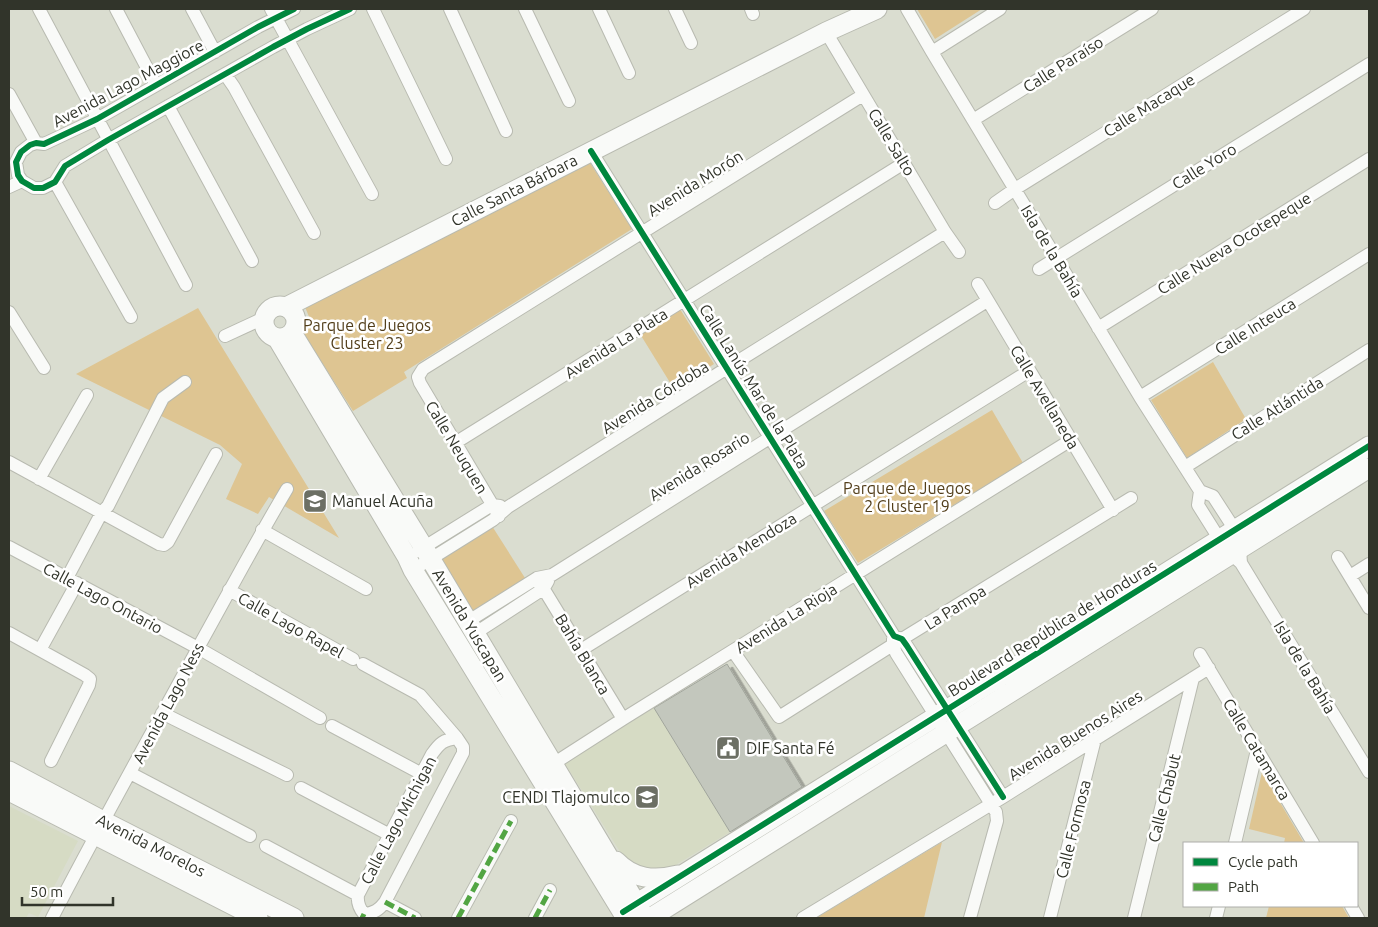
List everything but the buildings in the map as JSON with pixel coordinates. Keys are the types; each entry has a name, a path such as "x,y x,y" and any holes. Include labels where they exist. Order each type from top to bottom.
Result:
{"street":[{"path":"39,9 186,286"},
{"path":"116,9 156,85"},
{"path":"192,9 215,52"},
{"name":"Avenida Lago Maggiore","path":"22,181 18,175 16,162 21,152 30,145 44,144 97,119 215,52 274,14 294,9"},
{"path":"9,187 22,181 34,188 43,188 55,182 64,166 108,140 288,39 350,9"},
{"path":"373,9 446,159"},
{"path":"450,9 506,131"},
{"path":"525,9 569,101"},
{"path":"599,9 629,72"},
{"path":"675,9 691,43"},
{"name":"Calle Santa Bárbara","path":"286,307 826,32 877,9"},
{"name":"Isla de la Bahía","path":"907,9 1140,397 1200,491 1213,496 1235,530"},
{"path":"932,52 1000,9"},
{"name":"Calle Paraíso","path":"973,120 1152,9"},
{"name":"Calle Macaque","path":"995,203 1015,188 1304,9"},
{"path":"274,14 372,194"},
{"name":"Calle Salto","path":"826,32 945,232 959,252"},
{"name":"Calle Yoro","path":"1039,269 1369,64"},
{"path":"225,74 314,233"},
{"path":"9,94 36,144"},
{"name":"Avenida Morón","path":"418,377 423,369 863,95"},
{"path":"168,106 252,261"},
{"name":"Calle Lanús Mar de la Plata","path":"591,151 941,713 1003,796"},
{"name":"Calle Nueva Ocotepeque","path":"1098,328 1369,159"},
{"name":"Avenida La Plata","path":"455,443 904,163"},
{"path":"55,182 131,317"},
{"name":"Avenida Córdoba","path":"495,510 508,507 945,232"},
{"name":"Calle Inteuca","path":"1140,397 1369,254"},
{"name":"Calle Avellaneda","path":"978,284 1113,510"},
{"name":"Avenida Rosario","path":"471,628 987,301"},
{"path":"224,336 264,318 270,309 275,307 286,307 290,310 296,318 295,329 284,336 268,333 265,328 264,318"},
{"path":"9,312 44,368"},
{"name":"Avenida Yuscapan","path":"284,336 427,554 605,851 633,913"},
{"name":"Avenida Yuscapan","path":"284,336 410,564 633,913"},
{"name":"Calle Atlántida","path":"1185,466 1369,350"},
{"name":"Avenida Mendoza","path":"581,650 1029,371"},
{"name":"Calle Neuquen","path":"418,377 495,510"},
{"path":"40,650 102,512 108,506 163,398 186,382"},
{"path":"39,478 87,395"},
{"name":"Avenida La Rioja","path":"553,764 1071,440"},
{"name":"Boulevard República de Honduras","path":"1233,552 1235,530 1369,446"},
{"path":"9,462 164,545 168,542 216,454"},
{"name":"Boulevard República de Honduras","path":"650,918 1369,468"},
{"name":"Avenida Lago Ness","path":"52,918 229,590 287,488"},
{"name":"Isla de la Bahía","path":"1200,491 1198,506 1233,552 1368,768"},
{"name":"La Pampa","path":"733,651 779,717 896,640 1131,498"},
{"path":"410,564 495,510"},
{"path":"262,530 366,589"},
{"name":"Calle Lago Ontario","path":"9,547 198,648 320,718"},
{"name":"Boulevard República de Honduras","path":"633,913 686,872 941,713 1233,552"},
{"path":"1338,557 1369,608"},
{"path":"1350,576 1369,564"},
{"name":"Bahía Blanca","path":"540,583 623,719"},
{"name":"Calle Lago Rapel","path":"229,590 420,695 457,738"},
{"path":"9,634 86,675 90,679 89,685 51,761"},
{"name":"Calle Catamarca","path":"1200,654 1312,842"},
{"name":"Avenida Buenos Aires","path":"803,918 991,804 1209,668"},
{"name":"Calle Chabut","path":"1134,918 1193,678"},
{"path":"162,713 287,775"},
{"path":"332,726 422,774"},
{"name":"Calle Lanús Mar de la Plata","path":"952,729 996,812 997,821 970,918"},
{"name":"Calle Lago Michigan","path":"457,738 463,747 464,754 385,902 378,910 363,916 357,901 358,895 432,754 439,744 457,738"},
{"name":"Calle Formosa","path":"1050,918 1095,739"},
{"path":"1235,842 1257,750"},
{"name":"Avenida Morelos","path":"9,770 99,828 258,918"},
{"path":"130,773 250,836"},
{"path":"302,788 390,835"},
{"name":"Avenida Morelos","path":"9,791 99,828 294,918"},
{"path":"458,918 511,820"},
{"path":"266,846 358,895"},
{"path":"605,851 622,868 645,878 665,878 686,872"},
{"path":"671,918 678,907 697,889"},
{"path":"535,918 550,890"},
{"path":"385,902 415,918"},
{"path":"1352,907 1358,918"}],"shaded area":[{"name":"CENDI Tlajomulco","path":"654,708 730,832 674,866 648,872 627,863 564,762"},
{"path":"9,806 78,841 38,917 29,913 26,918 9,918"}],"green space":[{"path":"917,9 982,9 935,39"},
{"name":"Parque de Juegos Cluster 23","path":"587,158 632,229 404,372 407,378 353,411 303,333 310,319 305,307"},
{"path":"198,308 339,538 269,497 258,514 226,499 242,464 220,445 76,374"},
{"path":"680,309 714,364 674,389 640,334"},
{"path":"1213,362 1246,419 1187,458 1151,400"},
{"name":"Parque de Juegos 2 Cluster 19","path":"992,410 1023,463 858,563 824,511"},
{"path":"492,526 525,578 471,612 439,560"},
{"path":"1262,772 1303,842 1284,842 1285,838 1249,829"},
{"path":"942,842 924,918 816,918"},
{"path":"1269,907 1343,907 1349,918 1266,918"}],"marked path":[{"path":"458,918 511,821"},
{"path":"535,918 550,890"},
{"path":"385,902 415,918"},
{"path":"362,918 364,914"}],"cycle path":[{"path":"294,9 258,27 97,119 44,144 36,143 30,145 21,152 16,162 18,175 22,181 34,188 43,188 55,182 65,166 108,140 273,47 350,9"},
{"path":"591,151 894,636 902,639 907,646 1003,797"},
{"path":"623,912 1369,446"}],"place":[{"name":"Manuel Acuña","path":"315,501"},
{"name":"DIF Santa Fé","path":"728,748"},
{"name":"CENDI Tlajomulco","path":"647,797"}]}
